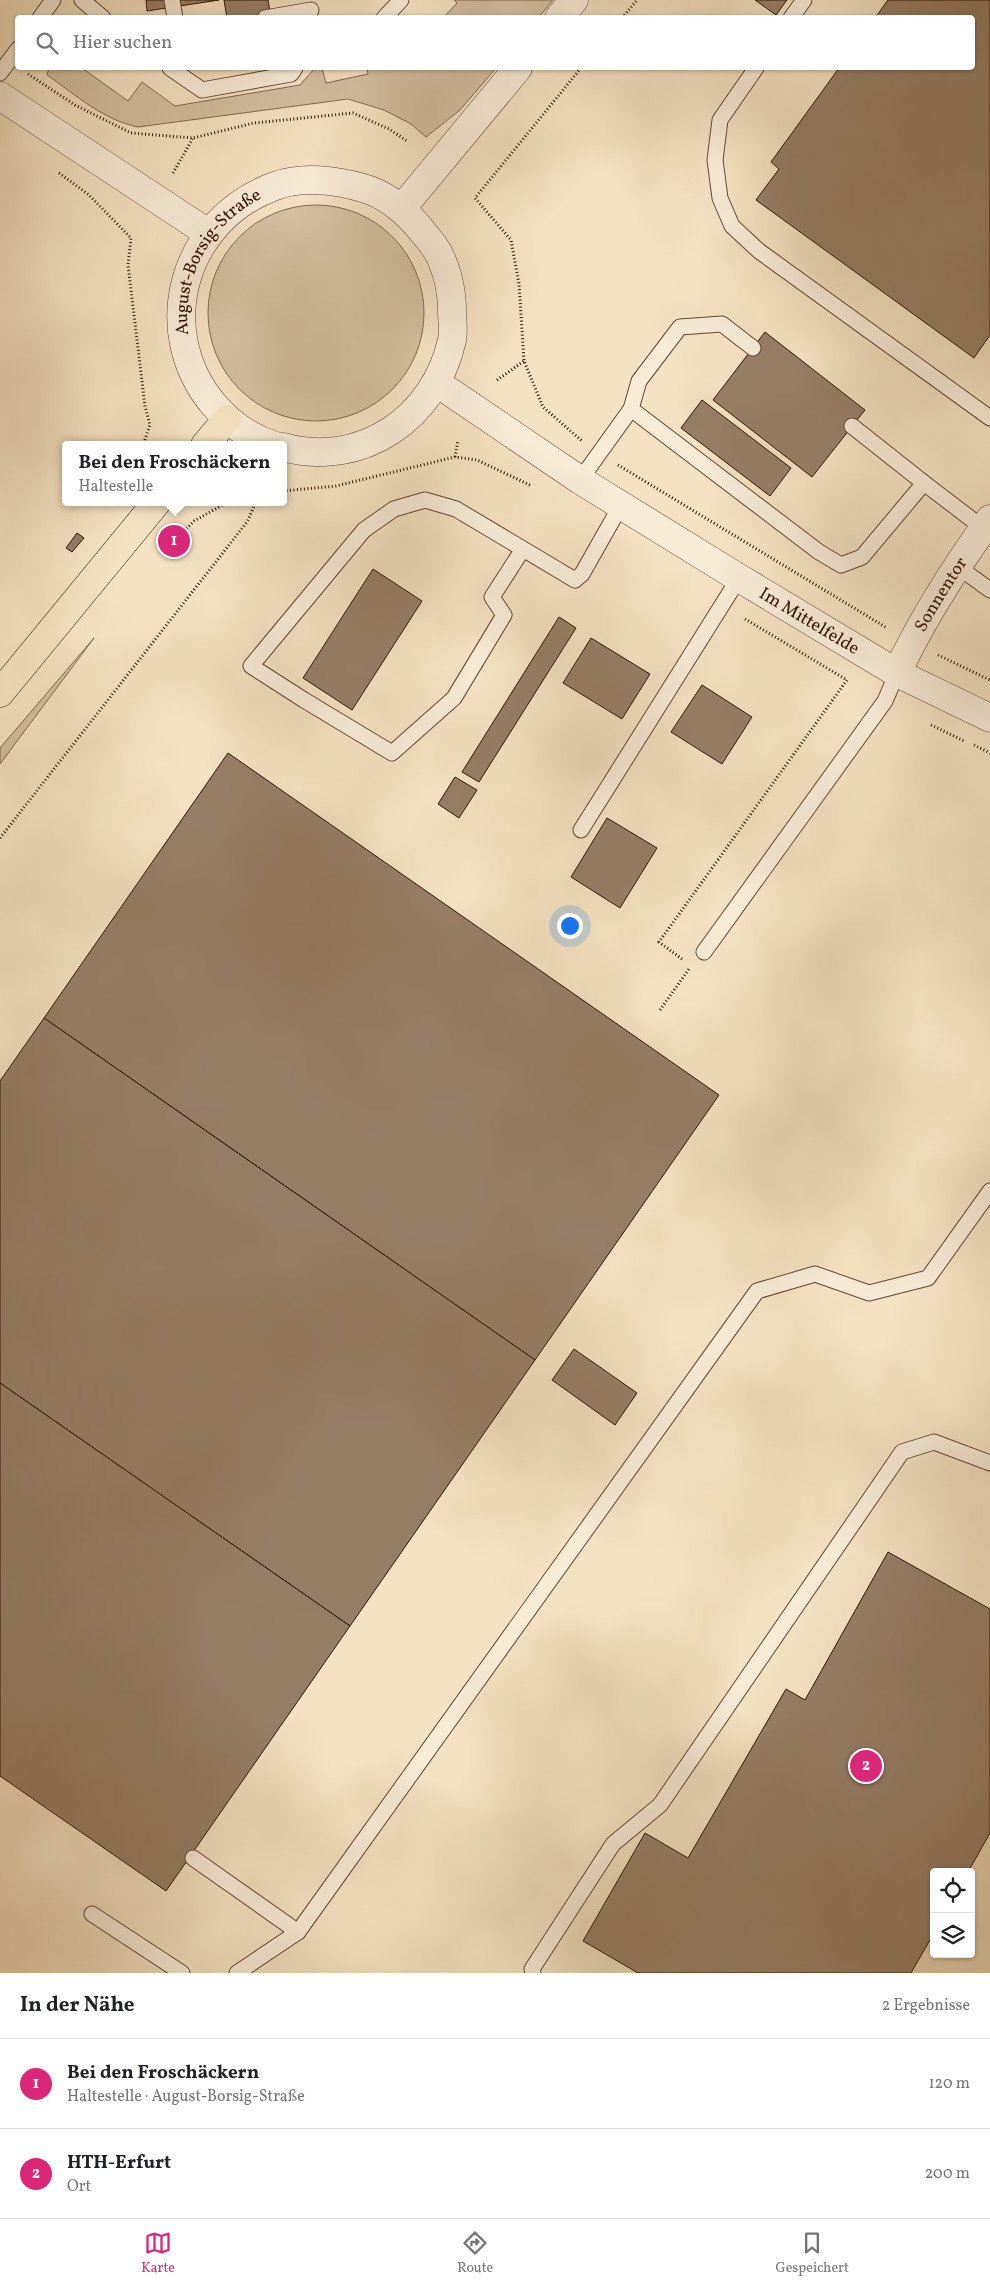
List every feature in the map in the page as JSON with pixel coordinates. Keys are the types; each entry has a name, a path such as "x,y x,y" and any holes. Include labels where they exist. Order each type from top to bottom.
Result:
{"highway":[{"path":"208,441 227,419"},
{"path":"0,693 154,506"}],"street":[{"path":"562,15 574,0"},
{"path":"402,208 516,70"},
{"path":"0,96 208,233"},
{"name":"August-Borsig-Straße","path":"260,441 227,419 202,390 185,354 180,314 187,275 208,233 235,206 276,186 320,179 365,188 402,208 435,247 452,292 452,339 437,383 412,415 380,439 341,452 301,452 287,449"},
{"name":"Im Mittelfelde","path":"437,383 580,480 739,578 897,673 990,718"},
{"name":"Sonnentor","path":"897,673 911,643 957,566 987,523"}],"lane":[{"path":"42,15 52,0"},
{"path":"82,0 100,15"},
{"path":"172,0 174,15"},
{"path":"387,15 401,0"},
{"path":"793,15 804,0"},
{"path":"280,15 311,9"},
{"path":"0,73 15,53"},
{"path":"173,70 202,90 291,74 294,70"},
{"path":"755,70 720,120 715,160 720,198 732,226 759,251 990,418"},
{"path":"580,480 631,409 639,380 680,327 722,324 753,348"},
{"path":"631,409 818,552 842,565 862,557 924,483"},
{"path":"852,426 924,483 987,523"},
{"path":"523,549 492,597 504,615 454,698 392,753 251,666 364,530 394,509 425,500 456,509 575,580 582,574 621,505"},
{"path":"957,566 990,590"},
{"path":"581,830 739,578"},
{"path":"704,952 885,701 897,673"},
{"path":"237,1973 298,1932 757,1291 815,1274 869,1293 928,1278 990,1191"},
{"path":"533,1973 532,1969 613,1844 660,1805 902,1452 934,1442 990,1463"},
{"path":"193,1858 298,1932"},
{"path":"92,1914 182,1973"}],"path":[{"path":"624,15 637,0"},
{"path":"475,198 580,70"},
{"path":"26,73 75,105 131,133 193,138 254,123 352,113 389,128 407,141"},
{"path":"173,173 193,138"},
{"path":"51,167 89,195 131,238 128,265 145,406 150,425 144,441"},
{"path":"497,380 524,361"},
{"path":"287,492 336,486 455,457 458,440"},
{"path":"174,541 194,521 221,506"},
{"path":"0,838 246,522 254,506"}],"shaded area":[{"path":"454,0 553,0 541,15 446,15 457,3"},
{"path":"48,70 85,70 128,101 142,82 175,106 300,85 313,70 323,70 326,83 368,74 367,70 494,70 460,110 426,137 411,124 384,110 348,99 138,127 125,124 101,113 47,75"},
{"path":"316,205 337,207 367,218 392,237 411,262 422,292 424,313 422,334 411,364 392,389 367,408 337,419 316,421 295,419 265,408 240,389 221,364 210,334 208,313 210,292 221,262 240,237 265,218 295,207"},
{"path":"94,638 0,764 0,748"}],"building":[{"path":"146,0 219,0 147,11"},
{"path":"224,0 268,0 270,15 226,15"},
{"path":"755,0 787,0 776,15"},
{"path":"888,0 990,0 990,335 974,358 756,200 779,169 771,162 838,70 975,70 975,15 877,15"},
{"path":"765,332 865,410 812,477 713,400"},
{"path":"702,400 791,468 770,496 681,428"},
{"path":"77,533 84,538 72,552 66,548"},
{"path":"373,569 422,601 352,710 303,678"},
{"path":"559,617 576,628 479,782 462,772"},
{"path":"591,638 650,674 622,719 563,683"},
{"path":"702,685 752,717 722,764 671,732"},
{"path":"228,753 719,1095 535,1360 44,1018"},
{"path":"455,777 477,790 459,818 438,804"},
{"path":"607,818 657,848 620,908 571,877"},
{"path":"44,1018 535,1360 350,1626 0,1383 0,1081"},
{"path":"574,1349 637,1393 615,1425 552,1380"},
{"path":"0,1383 350,1626 166,1891 0,1776"},
{"path":"888,1552 990,1609 990,1833 970,1868 930,1868 930,1940 911,1973 638,1973 583,1941 645,1833 688,1858 786,1689 805,1700"}],"place":[{"name":"Bei den Froschäckern","path":"174,541"},
{"name":"HTH-Erfurt","path":"866,1766"}]}
